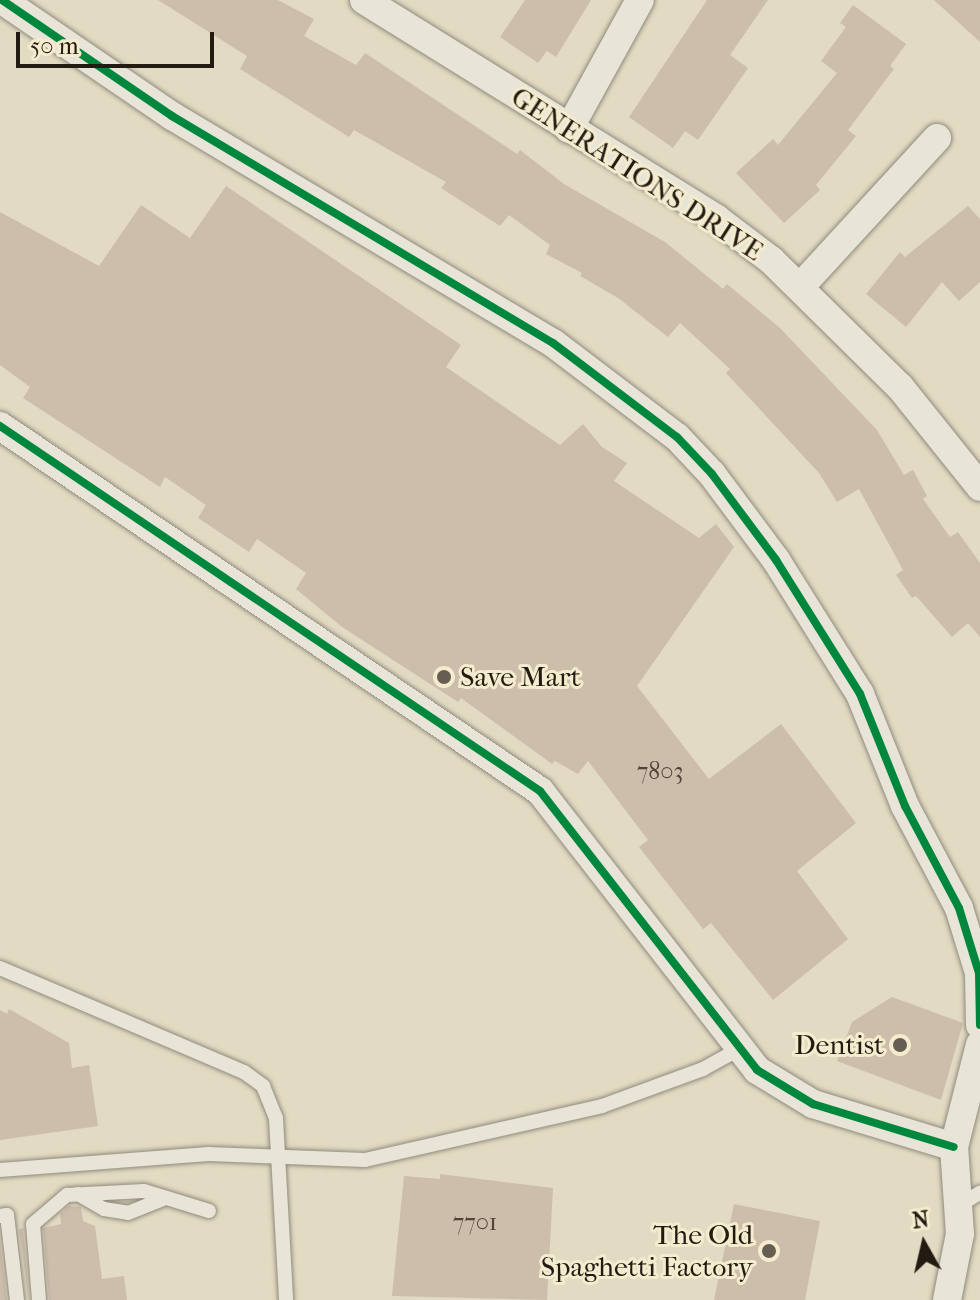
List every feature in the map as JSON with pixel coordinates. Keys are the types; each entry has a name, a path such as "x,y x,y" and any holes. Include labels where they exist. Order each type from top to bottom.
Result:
{"street":[{"path":"2,0 197,132 553,343 677,437 712,474 776,560 860,694 905,806 959,908 979,973 980,1025"},
{"name":"GENERATIONS DRIVE","path":"364,0 717,219 801,286 900,387 980,487"},
{"path":"569,129 640,0"},
{"path":"801,286 937,138"},
{"path":"0,426 540,791 703,999 737,1050 775,1083 813,1104 954,1147"},
{"path":"947,1300 969,1200 954,1147 980,1044"}],"lane":[{"path":"0,968 244,1072 263,1086 276,1119 286,1300"},
{"path":"0,1170 208,1154 365,1160 562,1117 703,1069 737,1050"},
{"path":"39,1300 33,1224 67,1195 144,1191 209,1211"},
{"path":"78,1194 104,1209 128,1213 162,1199"},
{"path":"0,1216 7,1215 17,1300"}],"building":[{"path":"158,0 278,0 314,19 304,36 356,65 365,53 517,154 520,150 564,184 665,242 723,289 727,284 780,328 877,430 904,475 913,470 927,496 923,499 950,537 958,532 980,563 980,637 968,623 952,637 916,596 912,598 896,575 903,570 859,489 837,502 819,473 726,373 730,369 680,323 668,337 618,298 580,276 582,273 546,254 550,245 509,215 500,226 441,188 446,182 354,130 349,137 240,69 247,56"},
{"path":"525,0 591,0 556,57 547,51 538,63 500,37"},
{"path":"707,0 768,0 730,55 748,68 698,140 685,131 673,148 629,117"},
{"path":"934,0 980,0 980,42"},
{"path":"853,5 906,44 890,66 894,69 848,130 856,136 816,185 820,190 784,223 736,173 773,139 778,145 837,73 821,61 846,27 840,23"},
{"path":"226,186 461,345 446,367 560,445 583,424 602,447 627,463 614,481 699,538 716,524 734,547 637,686 709,779 781,724 856,823 797,871 848,939 773,1000 711,923 703,929 639,847 648,840 588,761 578,774 555,761 552,764 461,698 458,702 342,627 296,589 306,573 257,539 249,552 198,518 206,505 165,477 160,487 23,398 30,387 0,365 0,212 99,266 141,205 190,238"},
{"path":"968,206 980,219 980,282 959,301 942,282 906,327 866,294 900,252 905,257"},
{"name":"Dentist","path":"892,997 963,1023 941,1100 837,1061 852,1022"},
{"path":"9,1009 69,1043 72,1068 89,1065 98,1126 0,1140 0,1010 7,1014"},
{"path":"440,1174 553,1188 547,1300 392,1296 404,1176 440,1179"},
{"name":"The Old Spaghetti Factory","path":"734,1204 820,1221 805,1300 714,1300"},
{"path":"69,1206 81,1207 83,1221 95,1226 102,1279 124,1276 127,1300 49,1300 43,1228 61,1224 60,1214"},
{"path":"23,1228 29,1300 19,1229"},
{"path":"0,1241 7,1300 0,1300"}],"cycle path":[{"path":"2,0 172,116 553,343 677,437 712,474 776,560 860,694 905,806 959,908 979,973 980,1025"},
{"path":"0,426 540,791 757,1070 813,1104 954,1147"}],"place":[{"name":"Save Mart","path":"444,677"},
{"name":"Dentist","path":"900,1045"},
{"name":"The Old Spaghetti Factory","path":"769,1251"}]}
